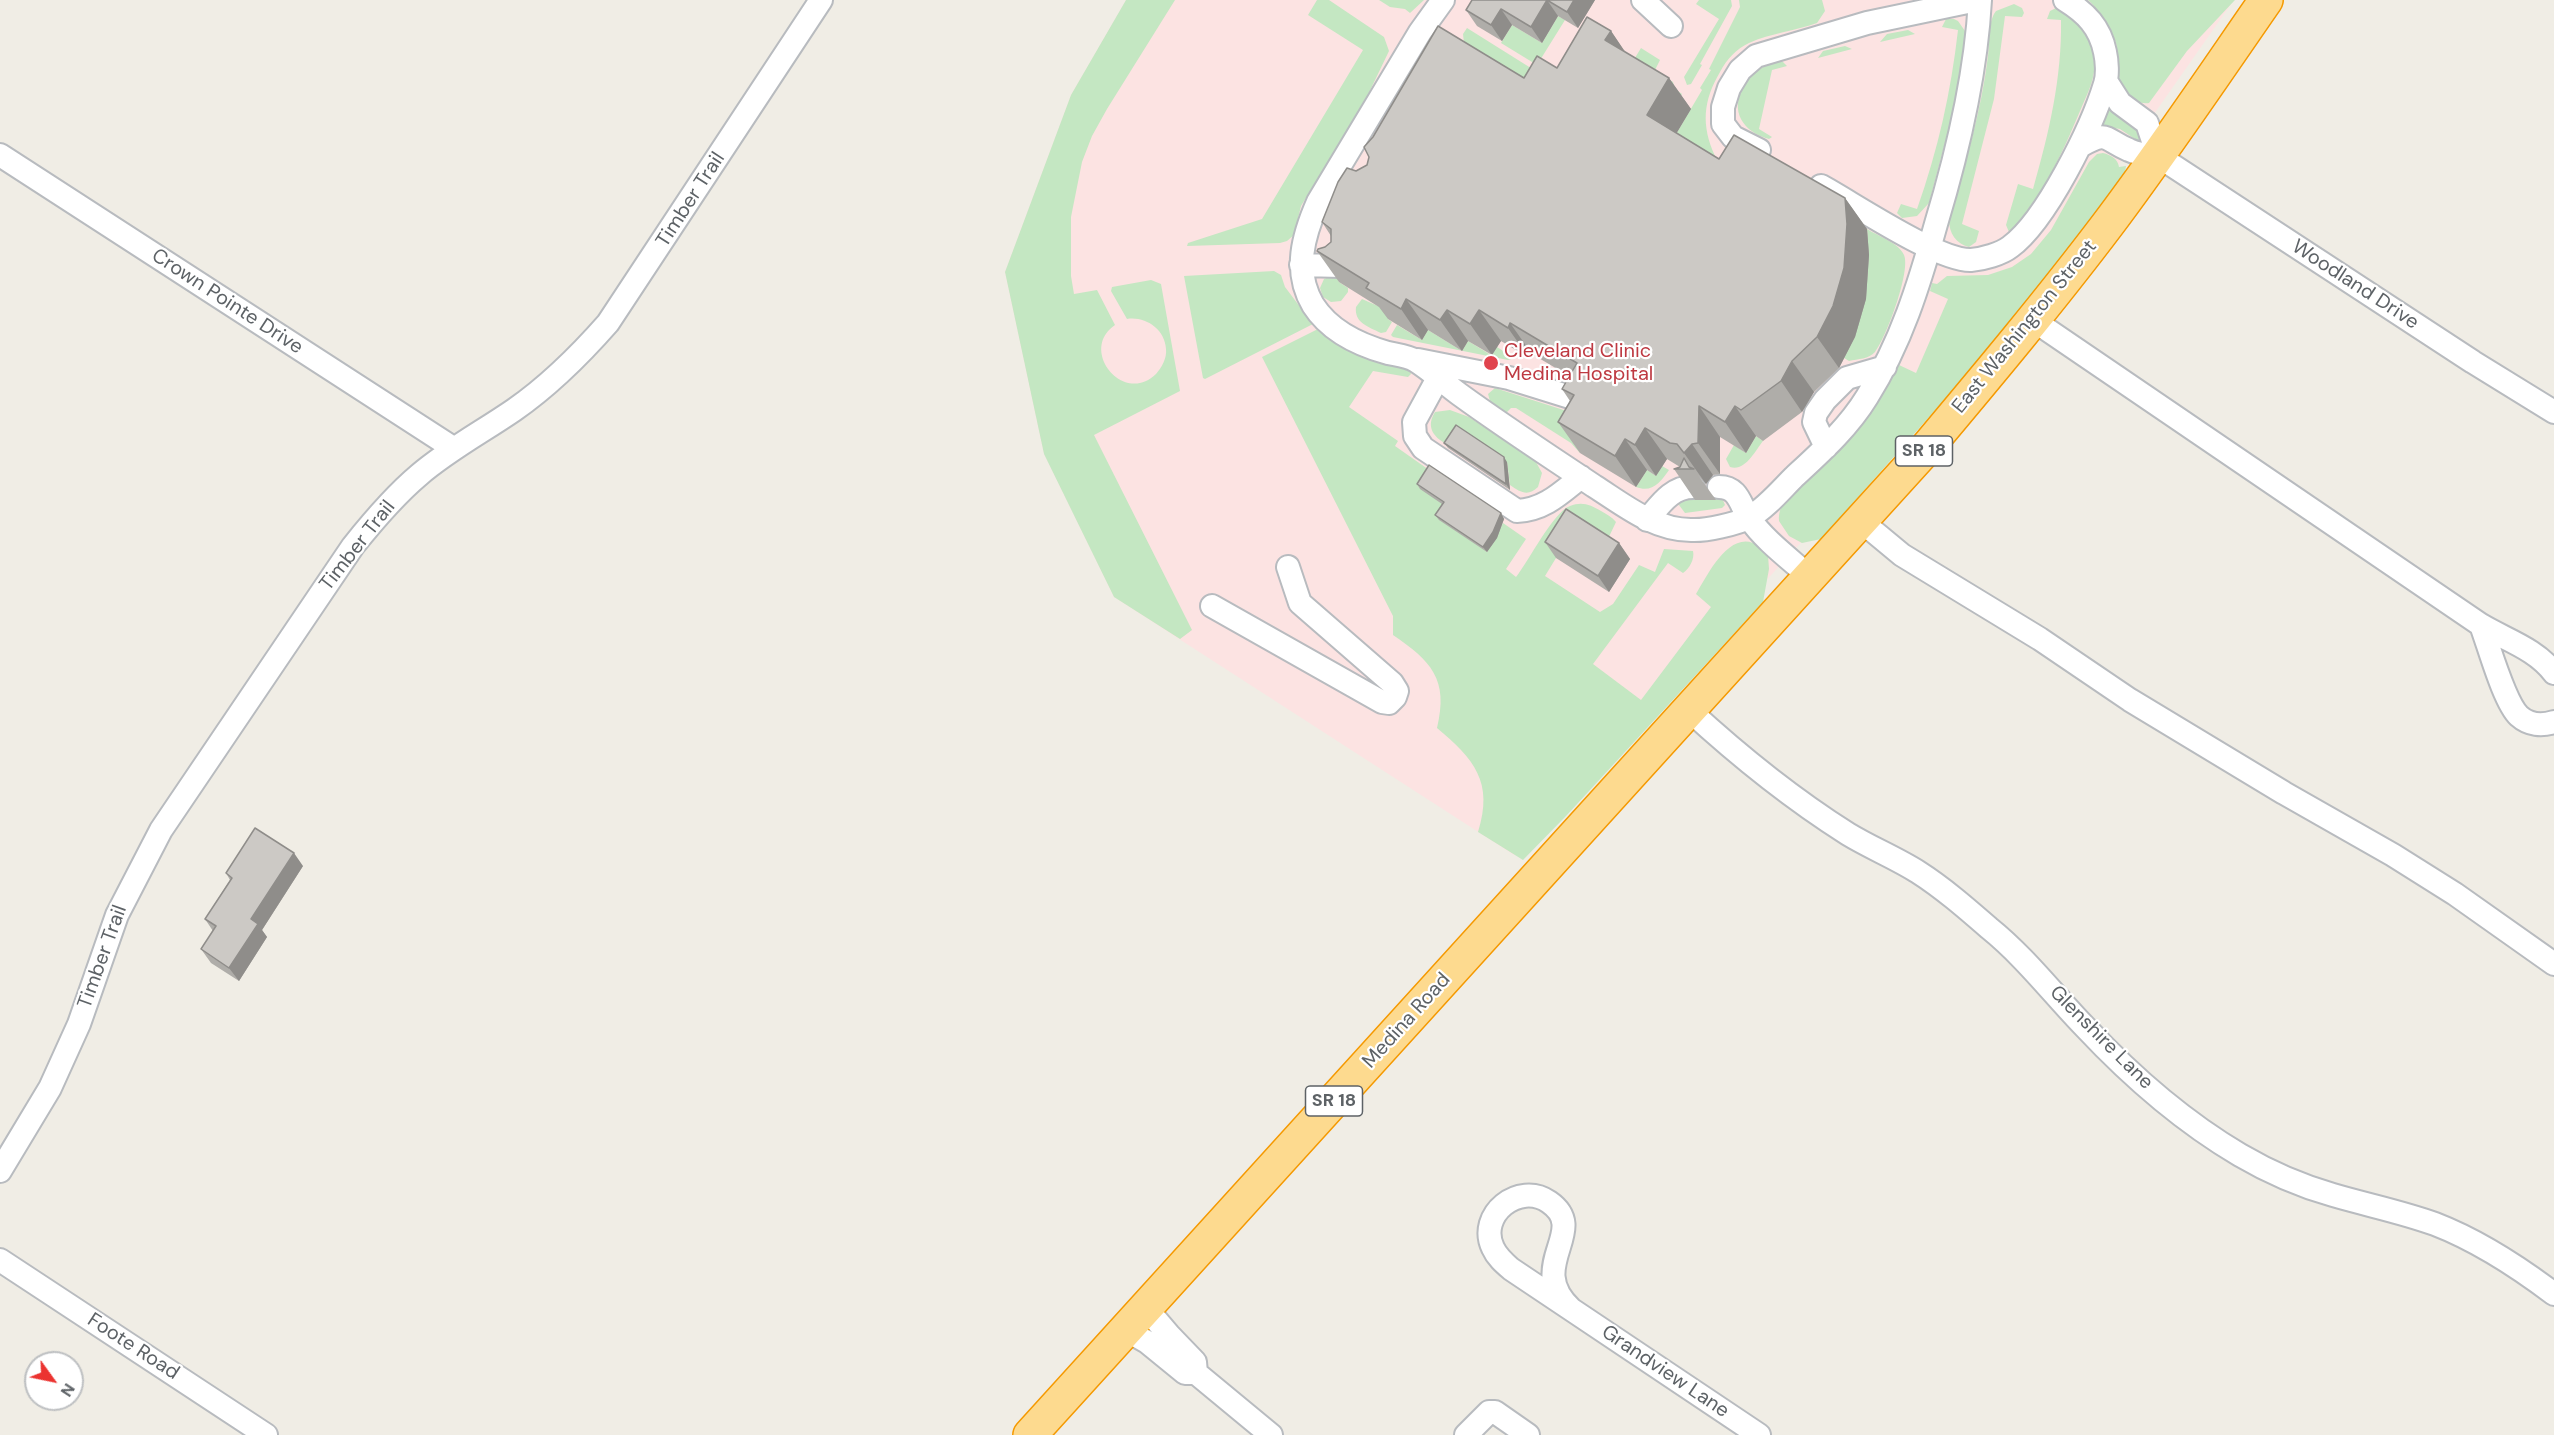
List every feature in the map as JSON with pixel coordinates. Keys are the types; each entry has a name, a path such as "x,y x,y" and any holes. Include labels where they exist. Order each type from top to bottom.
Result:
{"highway":[{"name":"East Washington Street","path":"1638,766 1924,451 2033,320 2158,156 2266,0"},
{"name":"Medina Road","path":"1030,1435 1638,766"}],"street":[{"name":"Timber Trail","path":"0,1171 50,1088 79,1024 117,915 161,830 353,546 385,508 417,476 453,448 513,411 548,385 580,356 608,323 821,0"},
{"path":"1443,0 1420,32 1349,171 1318,202 1308,225 1301,255 1304,286 1315,308 1332,327 1356,341 1414,359 1509,378 1570,397"},
{"path":"1643,0 1671,27"},
{"path":"1414,359 1581,477 1647,520 1691,530 1712,528 1749,518 1846,427 1885,367 1905,326 1961,132 1972,72 1978,0 1868,23 1756,56 1740,70 1729,88 1723,107 1723,124 1733,136 1776,160"},
{"path":"1803,175 1929,248 1956,259 1971,260 2009,248 2038,221 2080,146 2106,81 2106,53 2098,29 2081,10 2065,0"},
{"path":"2106,81 2120,103 2147,123 2158,156"},
{"path":"2080,146 2095,137 2108,137 2129,150 2158,156"},
{"name":"Crown Pointe Drive","path":"0,155 453,448"},
{"name":"Woodland Drive","path":"2158,156 2463,356 2554,411"},
{"path":"1301,265 1341,267"},
{"path":"2033,320 2481,625 2529,650 2547,664 2554,673"},
{"path":"1826,447 1815,422 1816,412 1847,378 1885,367"},
{"path":"1438,378 1413,422 1414,436 1424,448 1517,511 1534,510 1551,501 1581,477"},
{"path":"1647,520 1670,494 1683,487 1693,487"},
{"path":"1719,487 1732,490 1738,496 1749,518 1773,544 1810,577"},
{"path":"1861,521 1902,555 2040,639 2140,706 2437,883 2554,964"},
{"path":"1212,606 1382,702 1389,703 1397,691 1392,683 1300,603 1288,567"},
{"path":"2481,625 2511,704 2518,716 2534,724 2544,725 2554,722"},
{"name":"Glenshire Lane","path":"1689,710 1736,753 1785,791 1849,834 1917,872 1992,930 2041,976 2110,1052 2150,1089 2203,1131 2241,1156 2282,1176 2331,1195 2393,1210 2436,1225 2478,1244 2517,1267 2554,1294"},
{"name":"Grandview Lane","path":"1571,1309 1560,1299 1553,1286 1552,1270 1563,1240 1564,1228 1560,1213 1550,1202 1538,1196 1523,1195 1510,1200 1500,1208 1492,1221 1490,1235 1492,1248 1511,1269 1759,1435"},
{"name":"Foote Road","path":"0,1260 266,1435"},
{"path":"1136,1319 1147,1342 1185,1373 1196,1373 1271,1435"},
{"path":"1466,1435 1489,1412 1495,1412 1528,1435"}],"shaded area":[{"name":"Cleveland Clinic Medina Hospital","path":"1126,0 2234,0 2074,228 1829,512 1514,855 1114,597 1044,454 1005,272 1071,95"}],"green space":[{"path":"1126,0 1175,0 1107,109 1092,136 1082,162 1071,217 1071,276 1074,294 1097,290 1115,325 1105,336 1101,348 1103,360 1119,379 1131,383 1144,382 1156,374 1165,359 1165,342 1153,325 1141,320 1127,319 1111,291 1112,287 1151,280 1161,284 1180,391 1094,435 1192,630 1180,639 1114,597 1044,454 1005,272 1071,95"},
{"path":"1317,0 1329,0 1384,37 1389,51 1364,103 1301,206 1294,235 1287,241 1187,246 1188,243 1262,219 1363,50 1308,15"},
{"path":"1379,0 1424,0 1410,13 1405,9 1390,7"},
{"path":"1699,0 1731,0 1732,6 1700,64 1702,65 1691,84 1687,85 1684,77 1719,19 1696,4"},
{"path":"1739,0 1822,0 1825,11 1817,23 1744,45 1726,63 1714,83 1707,103 1707,134 1715,156 1669,146 1702,90 1700,88 1711,70 1709,69 1740,7"},
{"path":"2088,0 2235,0 2187,51 2149,103 2144,103 2130,98 2122,90 2117,76 2116,43 2105,20"},
{"path":"2014,4 2022,8 2024,13 2022,17 2005,16 1994,99 1962,224 1979,231 1976,242 1969,247 1954,237 1949,220 1977,118 1988,56 1991,21 1996,11"},
{"path":"2056,8 2079,26 2090,43 2094,62 2093,77 2051,174 2023,219 2012,232 2009,232 2006,225 2018,184 2033,189 2049,126 2057,84 2061,20 2047,19 2050,11"},
{"path":"1558,16 1565,20 1537,65 1501,43 1512,25 1542,43"},
{"path":"1946,19 1958,21 1965,31 1958,94 1929,203 1917,216 1902,218 1897,213 1901,204 1917,209 1943,121 1958,30 1942,27"},
{"path":"1467,28 1534,70 1550,101 1464,43 1463,34"},
{"path":"1908,30 1915,34 1880,42 1887,34"},
{"path":"1845,46 1852,49 1818,58 1823,51"},
{"path":"1641,48 1660,60 1655,70 1673,82 1675,89 1682,94 1678,101 1627,71"},
{"path":"1782,61 1787,66 1772,70 1759,129 1772,137 1769,139 1760,136 1746,126 1738,112 1738,104 1744,86 1752,74"},
{"path":"2108,108 2143,135 2143,141 2138,141 2120,129 2101,126"},
{"path":"2103,153 2114,158 2119,167 2126,166 2124,179 2015,320 1821,539 1802,543 1789,536 1779,521 1781,508 1787,498 1847,442 1880,397 1899,365 1916,373 1948,299 1930,291 1932,283 1937,284 1947,276 1988,275 2012,267 2031,254 2051,230 2089,162 2097,154"},
{"path":"1867,229 1893,243 1901,251 1905,263 1904,275 1891,319 1875,352 1867,357 1849,361 1844,358 1857,327 1865,295 1868,263"},
{"path":"1274,271 1281,275 1285,287 1313,324 1203,378 1184,276"},
{"path":"1336,274 1339,282 1348,288 1348,292 1341,301 1331,302 1323,297 1320,288 1324,279"},
{"path":"1362,299 1378,306 1381,302 1393,310 1388,319 1392,322 1386,332 1381,333 1367,326 1357,317 1356,307"},
{"path":"1397,325 1422,340 1428,330 1462,351 1393,337 1391,335"},
{"path":"1322,327 1361,356 1410,371 1411,374 1408,377 1373,371 1349,407 1398,441 1395,446 1432,472 1448,507 1487,552 1503,523 1526,539 1506,569 1516,577 1556,517 1563,510 1578,504 1594,507 1616,522 1606,543 1556,558 1545,576 1600,612 1613,604 1639,565 1655,572 1664,549 1693,551 1691,564 1683,573 1668,563 1593,664 1641,700 1711,607 1696,594 1718,559 1735,544 1743,542 1755,544 1768,555 1769,569 1763,602 1523,860 1478,832 1484,799 1482,785 1470,761 1437,728 1441,696 1434,673 1418,654 1393,635 1393,616 1262,357"},
{"path":"1468,341 1491,355 1497,347 1512,359 1508,360 1462,351"},
{"path":"1495,388 1573,413 1580,453 1571,443 1516,408 1511,408 1506,413 1490,401 1488,394"},
{"path":"1450,410 1469,417 1536,462 1542,473 1538,487 1527,493 1521,491 1510,485 1507,462 1469,453 1442,442 1434,434 1431,424 1435,412"},
{"path":"1756,436 1763,441 1749,460 1735,468 1730,467 1726,459 1734,445 1746,453"},
{"path":"1662,466 1669,470 1659,483 1647,489 1636,487 1647,470 1656,476"},
{"path":"1688,496 1722,498 1725,505 1722,508 1685,513 1679,505"}],"building":[{"path":"1472,0 1547,0 1531,27 1501,9 1491,25 1466,10"},
{"path":"1547,0 1574,0 1567,12"},
{"path":"1587,17 1611,31 1605,40 1669,78 1647,115 1719,159 1734,135 1845,198 1847,224 1844,268 1833,306 1817,337 1792,361 1781,381 1741,410 1735,406 1725,422 1699,406 1698,443 1692,444 1684,453 1677,444 1670,443 1645,428 1635,445 1625,439 1615,456 1558,422 1574,395 1562,389 1577,363 1510,323 1508,328 1479,310 1470,324 1447,310 1440,320 1406,299 1401,309 1366,288 1369,283 1317,251 1331,242 1331,229 1322,222 1338,182 1347,168 1356,171 1367,165 1369,157 1364,147 1373,137 1438,26 1524,78 1537,56 1557,68"},
{"path":"1456,425 1504,457 1506,484 1444,443"},
{"path":"1684,458 1689,467 1694,469 1674,469 1680,467"},
{"path":"1429,465 1501,513 1493,532 1483,547 1435,515 1444,502 1417,484"},
{"path":"1566,509 1619,543 1598,576 1545,542"},
{"path":"255,828 294,853 251,919 258,924 229,968 201,949 216,926 205,919 232,878 226,873"}],"place":[{"name":"Cleveland Clinic Medina Hospital","path":"1491,363"}]}
